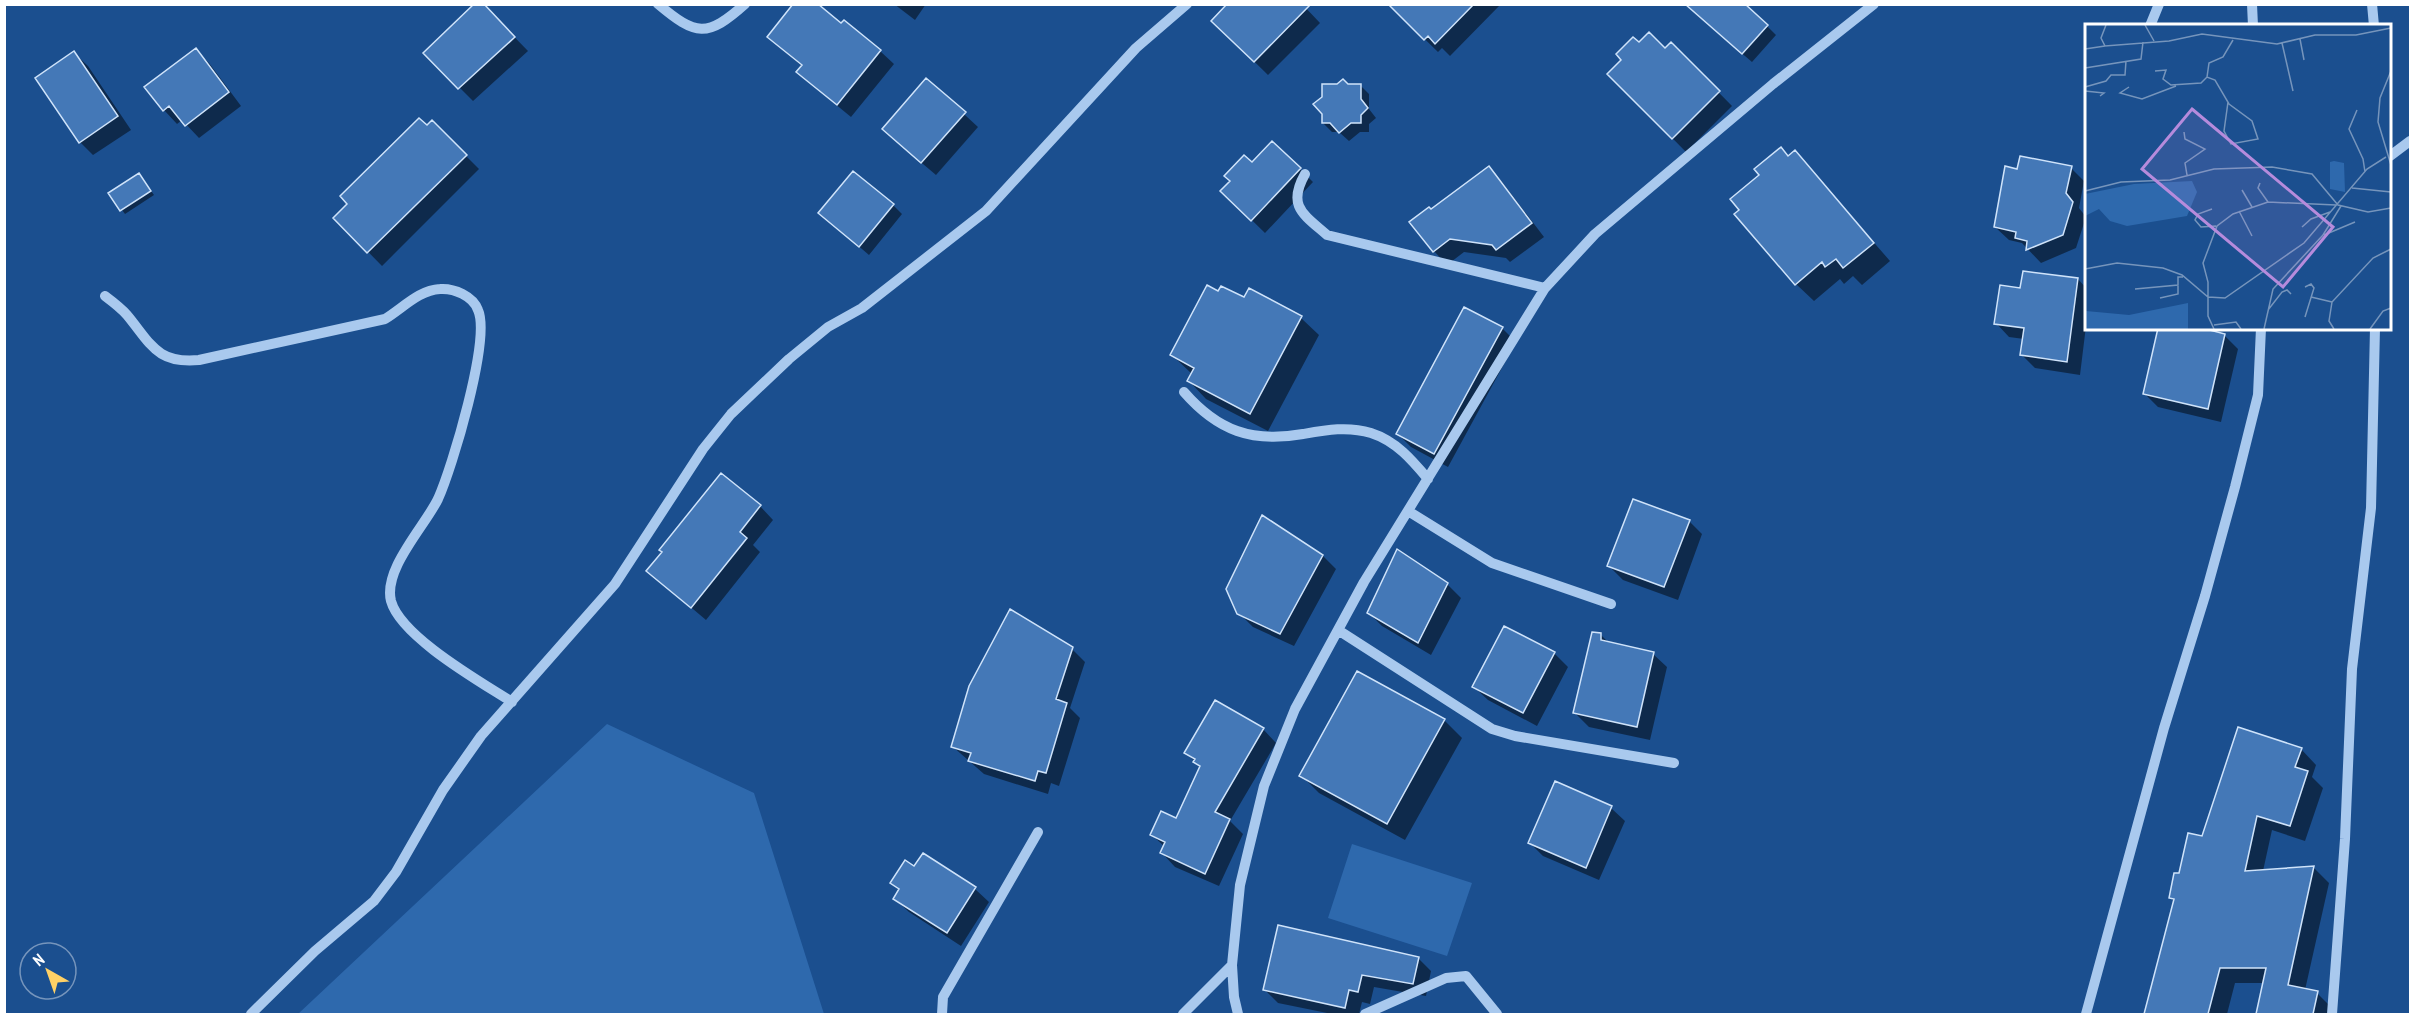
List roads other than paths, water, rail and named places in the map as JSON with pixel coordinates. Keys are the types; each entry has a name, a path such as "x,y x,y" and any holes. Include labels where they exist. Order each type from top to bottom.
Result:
{"street":[{"path":"658,4 690,28 703,29 724,23 745,4"},
{"path":"251,1014 315,951 374,901 396,872 443,790 481,736 615,584 703,449 731,414 789,358 828,327 862,308 986,211 1136,48 1187,4"},
{"path":"1238,1014 1234,997 1232,965 1240,885 1264,786 1295,709 1364,582 1545,288 1595,234 1773,84 1874,4"},
{"path":"2252,4 2253,24"},
{"path":"2372,4 2374,24"},
{"path":"2151,24 2158,5"},
{"path":"2391,155 2410,141"},
{"path":"1305,174 1297,188 1297,204 1304,215 1327,235 1545,288"},
{"path":"105,296 126,313 144,338 161,353 181,362 385,319 401,310 418,295 440,289 455,290 469,298 478,309 481,328 472,394 438,499 406,551 392,580 391,598 395,610 410,627 444,658 512,702"},
{"path":"2086,1014 2164,728 2205,596 2235,487 2258,395 2261,330"},
{"path":"2332,1014 2345,828 2352,669 2371,508 2375,330"},
{"path":"1184,392 1200,411 1230,430 1264,438 1335,428 1372,433 1404,451 1428,479"},
{"path":"1408,511 1492,563 1611,604"},
{"path":"1338,630 1492,729 1515,736 1674,763"},
{"path":"942,1014 943,997 1038,832"},
{"path":"1183,1014 1232,965"},
{"path":"1365,1014 1456,975 1466,976 1497,1014"}]}
